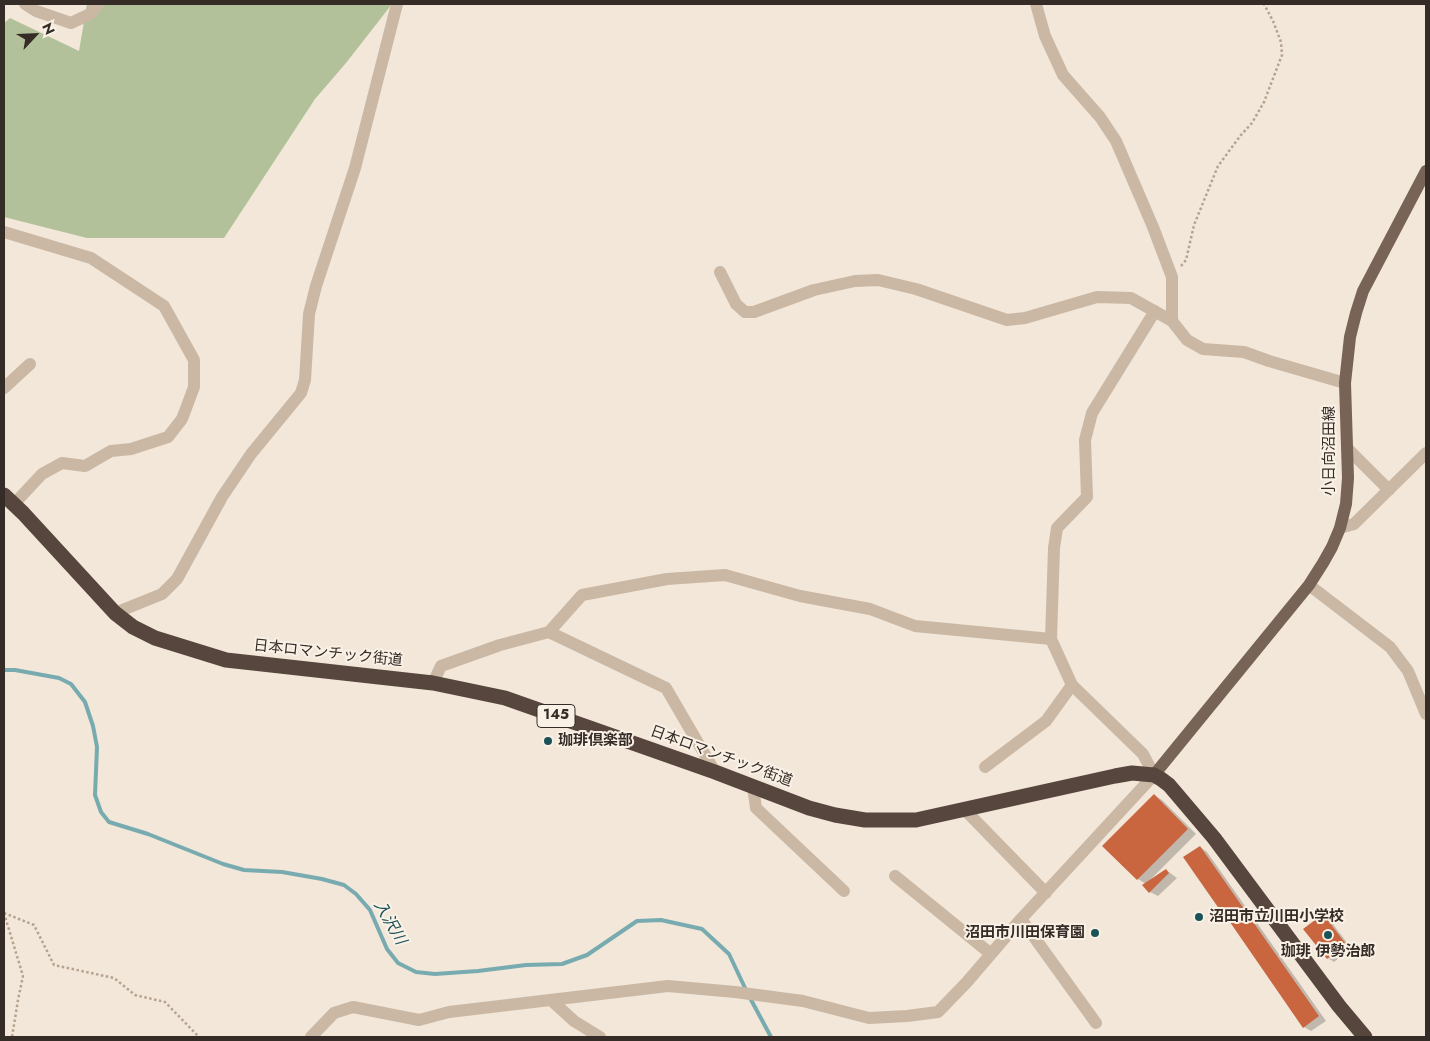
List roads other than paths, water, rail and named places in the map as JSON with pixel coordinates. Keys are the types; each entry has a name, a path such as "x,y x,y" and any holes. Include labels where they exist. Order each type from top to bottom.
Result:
{"highway":[{"name":"日本ロマンチック街道","path":"9,499 115,613 133,627 155,638 226,660 433,684 506,698 715,772 809,808 835,815 864,820 916,820 1115,776 1132,773 1154,775"},
{"path":"1154,775 1169,785 1214,838 1365,1037"}],"main road":[{"name":"小日向沼田線","path":"1154,775 1309,585 1332,547 1340,528 1346,504 1348,478 1345,383 1350,338 1363,291 1426,171"}],"street":[{"path":"25,4 36,11 71,23 90,14 98,4"},
{"path":"115,613 162,594 177,579 222,497 250,454 301,393 305,380 309,314 316,286 355,168 397,4"},
{"path":"1036,4 1045,36 1063,75 1100,117 1116,141 1153,227 1172,277 1172,321"},
{"path":"4,232 91,258 164,306 194,360 194,388 182,419 168,437 131,449 111,451 85,466 62,463 42,474 9,499"},
{"path":"720,272 736,304 745,312 754,312 814,290 855,281 878,280 916,289 1007,320 1025,318 1097,297 1131,298 1172,321 1187,340 1203,349 1244,352 1345,383"},
{"path":"311,1037 334,1013 353,1007 418,1020 449,1012 668,986 803,1001 869,1018 938,1012 1154,775 1144,754 1072,685 1051,639 1054,548 1057,528 1087,497 1085,440 1092,414 1154,311"},
{"path":"4,388 30,364"},
{"path":"1347,448 1389,490"},
{"path":"1340,528 1354,524 1426,453"},
{"path":"433,684 441,666 500,645 549,632 582,595 666,579 725,575 800,596 870,609 915,626 1051,639"},
{"path":"1309,585 1390,647 1408,671 1426,714"},
{"path":"549,632 666,688 715,772"},
{"path":"985,766 1046,721 1072,685"},
{"path":"754,787 756,808 844,891"},
{"path":"965,810 1046,892"},
{"path":"895,876 992,954"},
{"path":"1021,919 1096,1023"},
{"path":"551,1000 574,1022 600,1037"}],"waterway":[{"name":"入沢川","path":"4,670 15,670 59,678 71,684 85,702 93,726 97,747 95,795 101,812 109,822 148,834 223,864 244,870 282,872 344,885 356,894 370,910 387,949 398,963 416,972 435,974 526,965 562,964 587,955 637,921 661,920 702,929 729,954 746,990"},
{"name":"入沢川","path":"749,996 771,1037"}],"place":[{"name":"珈琲倶楽部","path":"548,741"},
{"name":"沼田市立川田小学校","path":"1199,917"},
{"name":"沼田市川田保育園","path":"1095,933"},
{"name":"珈琲 伊勢治郎","path":"1328,935"}]}
